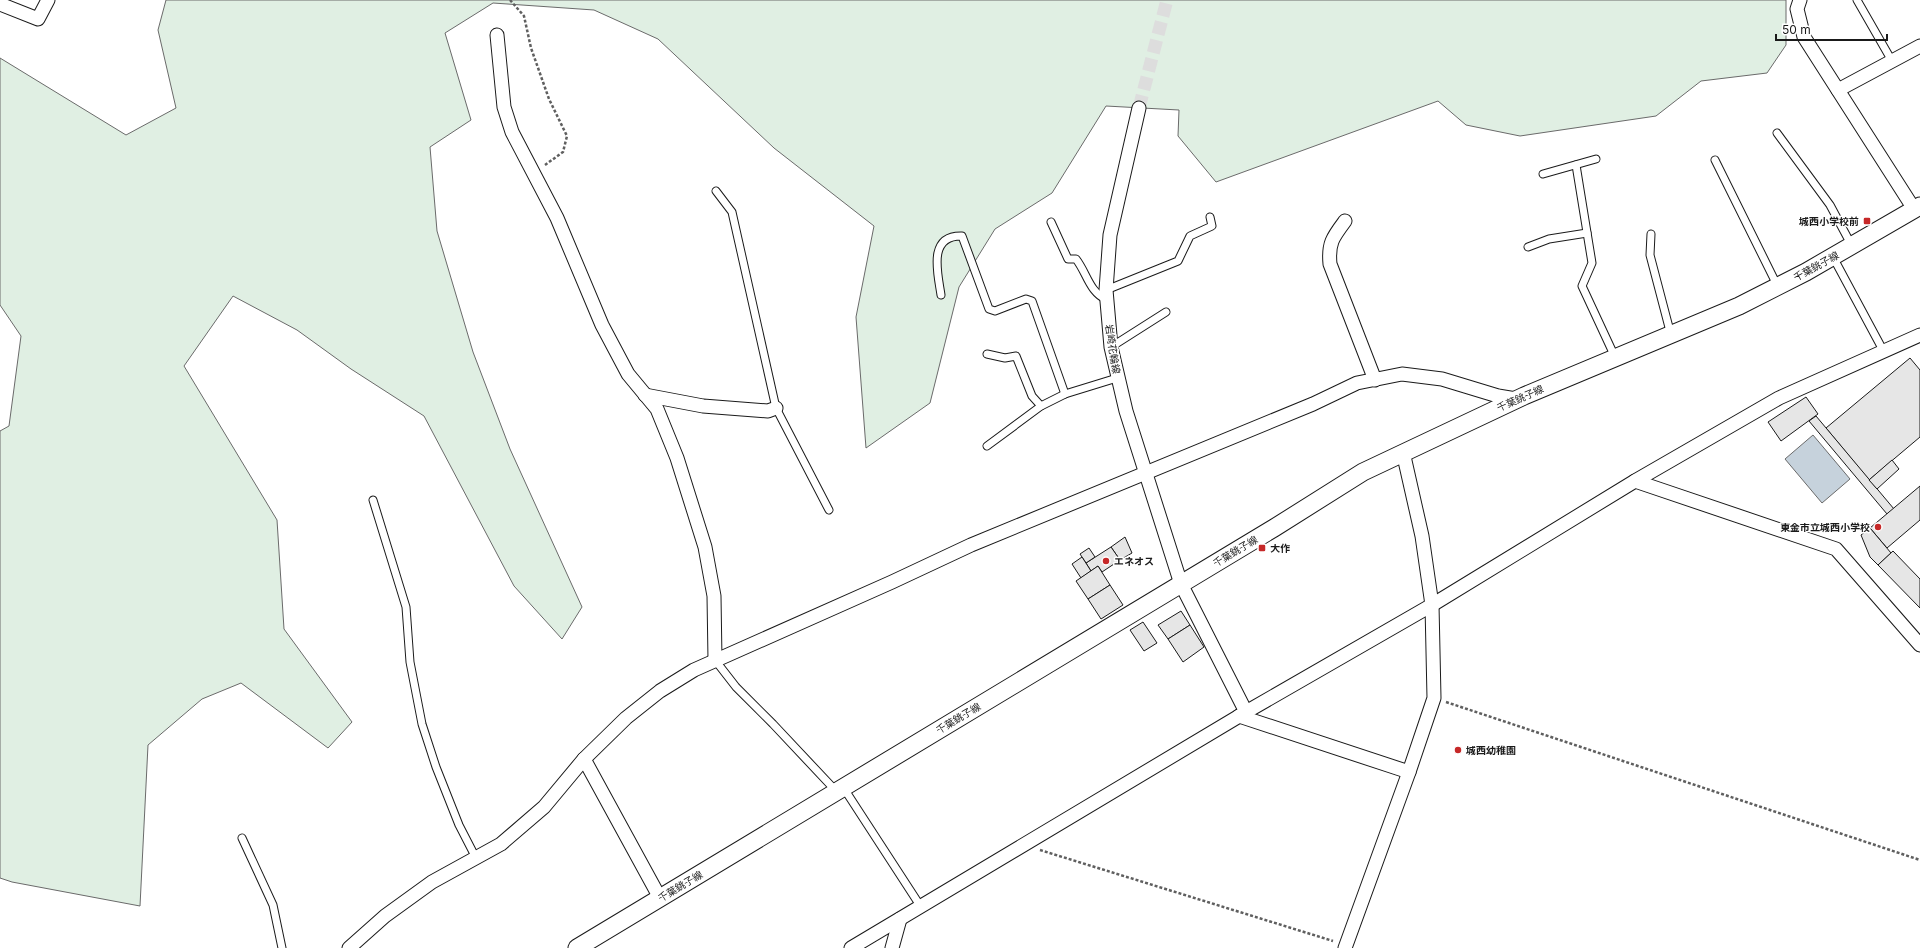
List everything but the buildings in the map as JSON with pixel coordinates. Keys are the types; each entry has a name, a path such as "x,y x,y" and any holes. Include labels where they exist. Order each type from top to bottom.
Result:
{"street":[{"path":"0,4 38,19 48,0"},
{"path":"1800,0 1797,9 1804,37 1918,211"},
{"path":"497,35 504,107 512,132 535,172 557,218 602,325 628,374 657,409 677,458 705,547 714,596 716,660"},
{"path":"1838,90 1920,46"},
{"name":"岩崎花輪線","path":"1139,108 1110,235 1106,295 1111,347 1117,378 1126,411 1181,584 1243,714"},
{"name":"千葉銚子線","path":"577,948 1181,584 1363,472 1516,399 1671,336 1739,306 1778,287 1918,211"},
{"path":"1345,221 1332,239 1329,251 1330,264 1375,380"},
{"path":"851,948 1243,714 1432,605 1635,481 1779,398 1920,335"},
{"path":"350,948 385,916 432,882 501,844 544,807 584,759 626,718 660,691 694,670 892,582 971,545 1314,404 1357,383 1402,374 1442,379 1498,396 1516,399"},
{"path":"645,395 703,406 768,411 776,408"},
{"path":"1345,947 1409,772 1434,698 1432,605 1422,536 1403,452"},
{"path":"1635,481 1836,549 1920,645"},
{"path":"1243,714 1409,772"},
{"path":"584,759 660,898"},
{"path":"892,948 900,919"}],"lane":[{"path":"1857,0 1892,60"},
{"path":"1777,133 1830,205 1852,246"},
{"path":"1543,174 1596,159"},
{"path":"1715,160 1778,287"},
{"path":"1576,164 1592,263 1582,286 1615,358"},
{"path":"716,191 732,212 776,408 829,510"},
{"path":"1051,222 1068,259 1076,259 1094,292 1099,297 1178,261 1190,236 1212,226 1210,217"},
{"path":"1528,247 1549,239 1587,233"},
{"path":"1651,234 1650,255 1671,336"},
{"path":"941,295 936,256 946,240 953,236 962,236 989,309 995,311 1026,299 1032,301 1065,394"},
{"path":"1833,257 1884,352"},
{"path":"1111,347 1166,312"},
{"path":"987,354 1005,358 1016,356 1032,396 1041,406"},
{"path":"987,446 1041,406 1065,394 1117,378"},
{"path":"372,500 406,607 410,662 422,724 436,767 459,825 476,858"},
{"path":"716,660 736,687 840,789 921,907"},
{"path":"242,838 273,905 282,948"}],"path":[{"path":"510,0 524,16 531,48 549,99 567,136 563,152 535,172"},
{"path":"1434,698 1920,860"},
{"path":"1024,845 1345,947"}],"green space":[{"path":"166,0 1786,0 1786,45 1767,73 1701,81 1656,116 1520,136 1466,125 1438,101 1216,182 1178,136 1179,110 1106,106 1052,193 995,229 959,287 930,403 866,448 856,317 874,226 774,148 658,39 594,10 493,3 445,33 471,120 430,147 437,231 473,352 510,449 582,607 562,639 514,586 424,416 351,369 297,330 233,296 184,366 277,520 284,629 352,722 328,748 241,683 202,699 148,745 140,906 12,882 0,878 0,431 9,426 21,336 0,305 0,58 126,135 176,108 158,30"}],"shaded area":[{"path":"1813,435 1850,479 1822,503 1785,459"}],"tunnel":[{"path":"1139,108 1167,0"}],"place":[{"name":"城西小学校前","path":"1867,221"},
{"name":"東金市立城西小学校","path":"1878,527"},
{"name":"大作","path":"1262,548"},
{"name":"エネオス","path":"1106,561"},
{"name":"城西幼稚園","path":"1458,750"}]}
